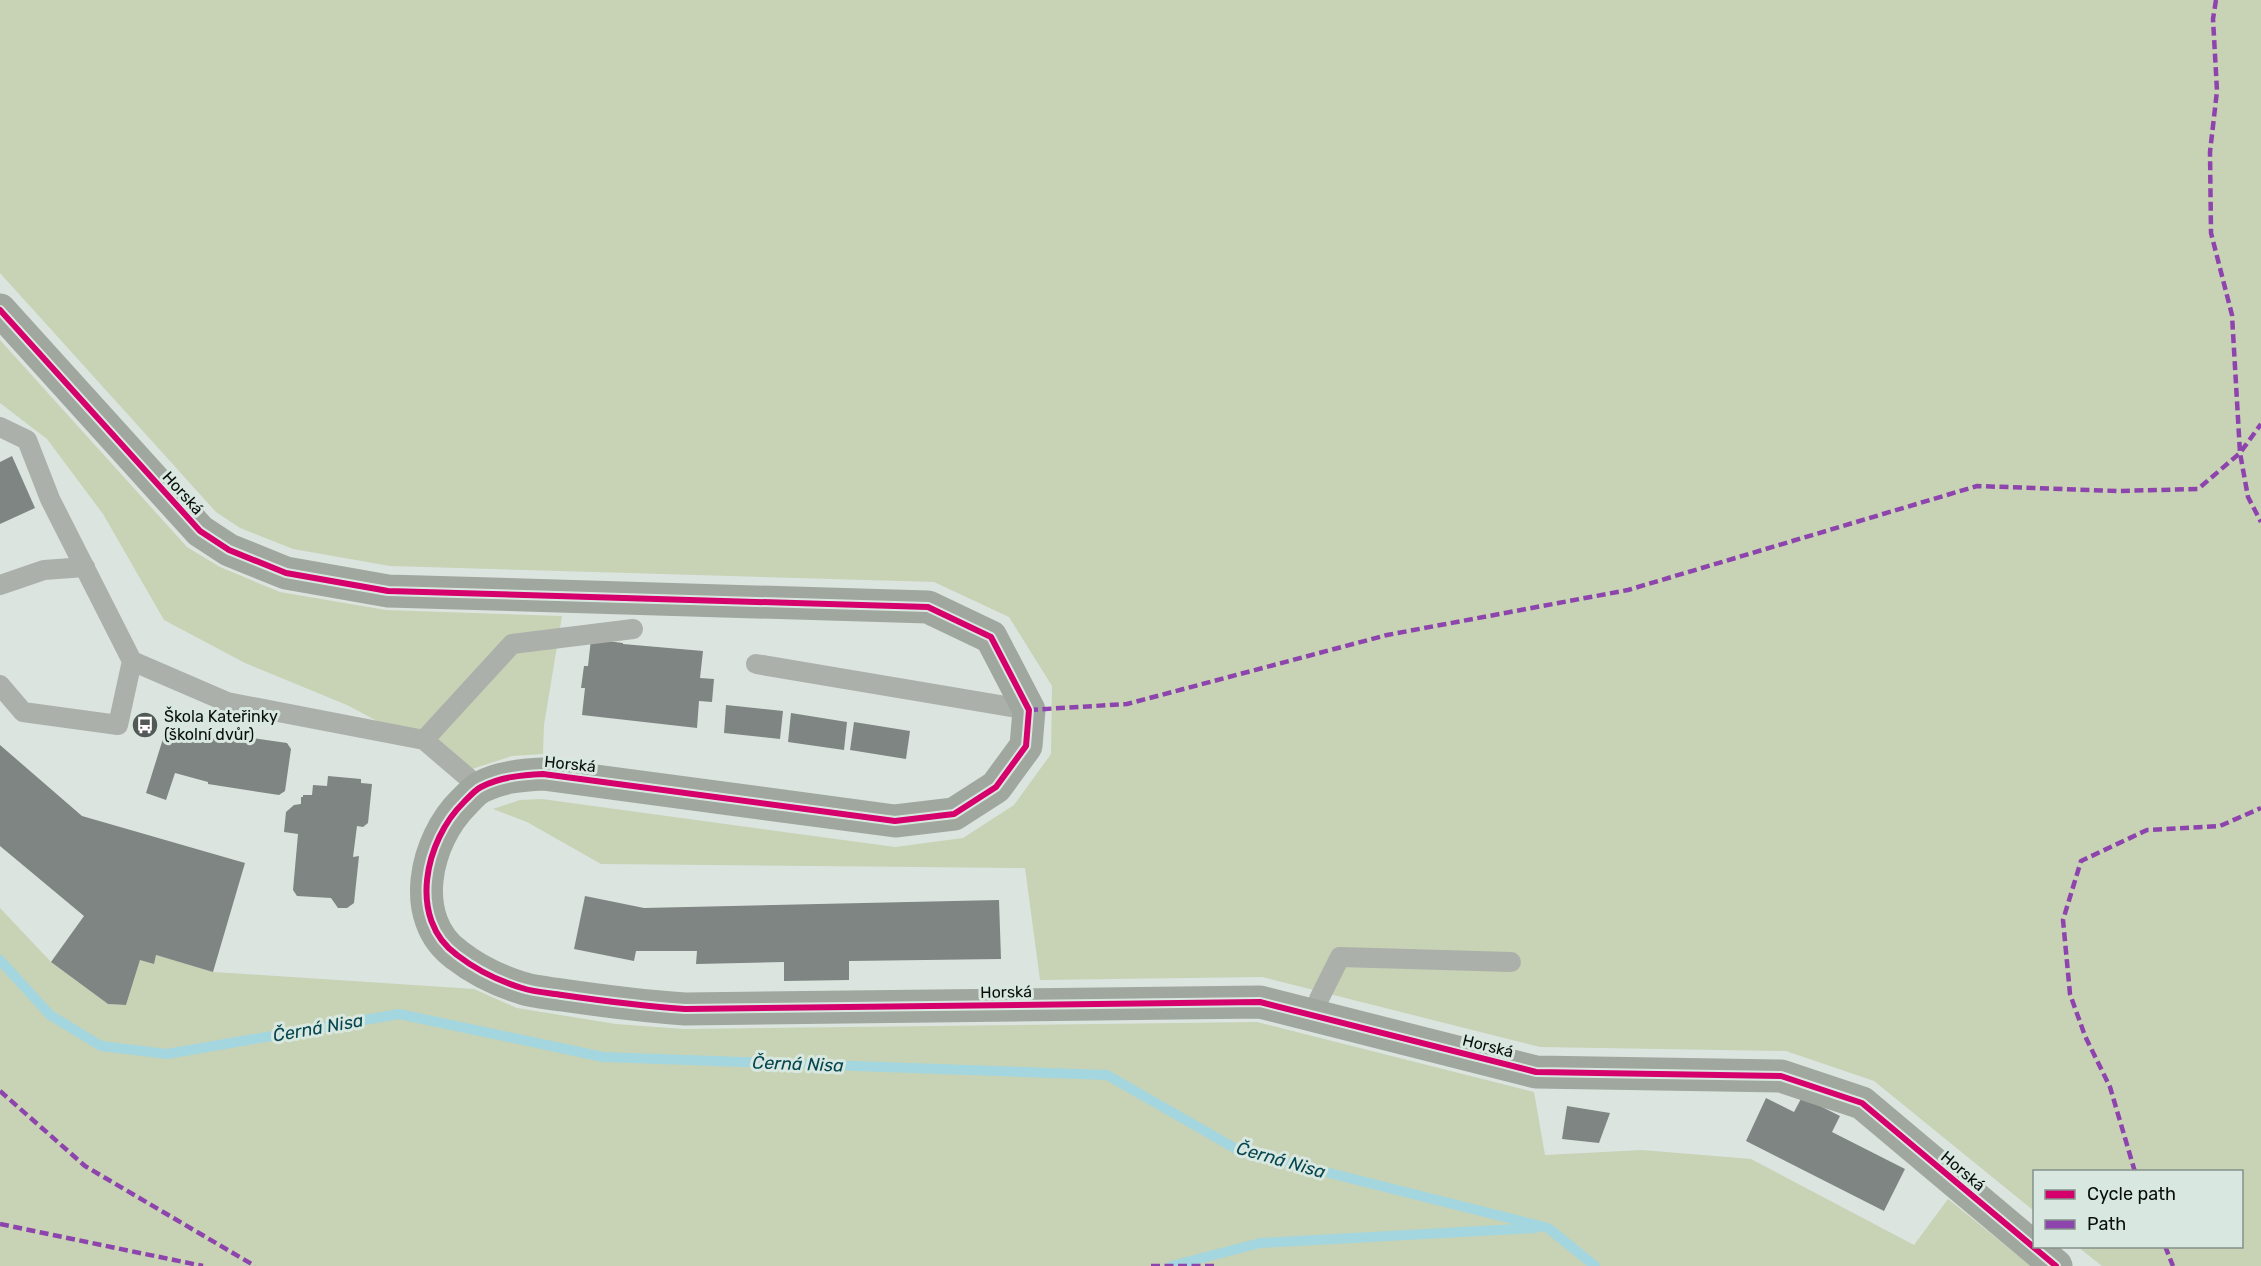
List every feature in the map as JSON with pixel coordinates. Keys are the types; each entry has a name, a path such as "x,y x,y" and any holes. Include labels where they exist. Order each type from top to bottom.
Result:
{"street":[{"name":"Horská","path":"0,310 200,531 229,550 286,573 388,591 928,607 991,637 1029,710 1026,746 996,786 954,814 895,821 543,774 516,775 479,787 453,813 437,840 430,861 425,900 434,932 455,954 483,972 522,988 618,1004 685,1009 1260,1002 1536,1072 1781,1076 1862,1103 2033,1247"},
{"name":"Horská","path":"2035,1248 2056,1266"}],"lane":[{"path":"0,427 27,440 50,499 132,661 118,725 23,712 0,685"},
{"path":"0,585 44,570 85,567"},
{"path":"424,740 512,644 633,629"},
{"path":"132,661 226,702 424,740 479,787"},
{"path":"756,664 1029,710"},
{"path":"1316,1017 1319,999 1340,957 1511,962"}],"green space":[{"path":"0,0 2261,0 2261,1266 2102,1266 2079,1248 2243,1248 2243,1170 2033,1170 2033,1210 1874,1081 1786,1051 1540,1047 1262,977 1040,980 1025,868 601,864 527,822 493,809 520,800 542,799 895,847 963,838 1014,805 1051,754 1052,686 1009,617 934,582 390,566 293,549 240,528 216,512 0,273"},
{"path":"0,340 187,547 220,567 280,592 386,610 562,616 544,725 543,754 512,756 469,770 347,705 245,663 164,620 103,514 47,439 0,403"},
{"path":"0,908 51,962 108,1004 126,1005 140,960 156,955 214,972 474,989 517,1008 616,1024 684,1029 1257,1022 1534,1092 1545,1155 1642,1150 1751,1159 1914,1245 1948,1199 2031,1266 0,1266"}],"building":[{"path":"12,456 35,508 0,524 0,462"},
{"path":"591,639 703,651 700,678 714,679 712,702 699,701 697,728 582,715 585,688 581,688 584,666 588,666"},
{"path":"726,705 783,711 780,739 724,733"},
{"path":"791,713 847,722 844,750 788,742"},
{"path":"854,722 910,731 906,759 850,750"},
{"path":"167,726 215,739 218,733 287,743 291,749 285,791 279,795 208,784 208,782 175,773 166,800 146,793"},
{"path":"0,745 82,816 245,863 213,972 156,955 154,964 140,960 126,1005 108,1004 51,962 84,916 0,846"},
{"path":"328,776 361,779 361,783 372,784 368,823 363,827 357,826 353,857 359,856 354,903 347,908 338,908 331,898 297,896 293,890 298,834 284,832 286,812 294,805 301,804 303,795 312,795 313,785 327,786"},
{"path":"585,896 644,908 999,900 1001,959 849,961 849,980 784,981 784,962 696,964 697,951 636,951 634,961 574,949"},
{"path":"1802,1097 1840,1116 1832,1132 1905,1169 1884,1211 1746,1141 1766,1098 1794,1112"},
{"path":"1567,1106 1610,1113 1599,1143 1562,1139"}],"waterway":[{"name":"Černá Nisa","path":"0,960 50,1015 101,1046 167,1054 399,1014 603,1057 1107,1075 1238,1150 1548,1228 1595,1266"},
{"path":"1171,1266 1260,1243 1536,1228"}],"marked path":[{"path":"2216,0 2213,19 2217,91 2210,152 2211,233 2232,315 2240,453 2248,497 2261,522"},
{"path":"1029,710 1127,704 1387,635 1628,590 1977,486 2118,491 2198,489 2240,453 2261,424"},
{"path":"2134,1170 2110,1087 2085,1036 2070,994 2063,920 2081,861 2147,830 2220,826 2261,808"},
{"path":"0,1091 85,1166 255,1266"},
{"path":"0,1224 203,1266"},
{"path":"2166,1248 2173,1266"},
{"path":"1151,1266 1215,1266"}],"cycle path":[{"path":"0,310 200,531 229,550 286,573 388,591 928,607 991,637 1029,710 1026,746 996,787 954,814 895,821 543,774 503,779 479,788 450,818 439,837 431,858 427,879 427,901 432,921 441,940 464,960 496,978 537,991 685,1009 1260,1002 1536,1072 1781,1076 1862,1103 2033,1247"},
{"path":"2035,1248 2056,1266"}],"place":[{"name":"Škola Kateřinky (školní dvůr)","path":"145,725"}]}
